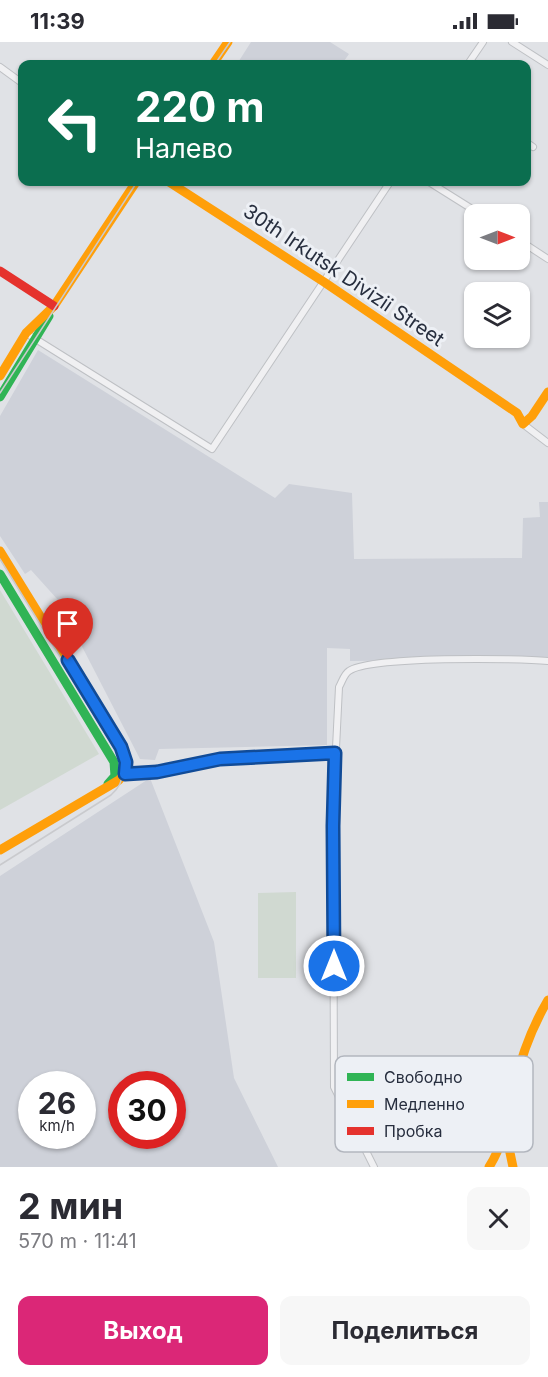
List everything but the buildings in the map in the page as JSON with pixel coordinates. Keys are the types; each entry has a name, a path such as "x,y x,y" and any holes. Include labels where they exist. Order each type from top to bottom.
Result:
{"main road":[{"path":"216,60 228,42"},
{"path":"0,397 36,340 54,306 133,186"},
{"name":"30th Irkutsk Divizii Street","path":"175,186 324,282 517,413 523,424"},
{"path":"0,271 54,306"},
{"path":"0,376 26,333 54,306"},
{"path":"523,424 532,416 548,392"},
{"path":"0,551 121,747 126,762 125,774 0,850"},
{"path":"0,574 114,762 115,776 108,785"},
{"path":"524,1056 533,1030 548,1000"},
{"path":"489,1167 497,1152"},
{"path":"510,1152 513,1167"}],"street":[{"path":"471,60 483,42"},
{"path":"512,42 548,65"},
{"path":"0,68 18,80"},
{"path":"26,333 213,449 387,186"},
{"path":"435,186 464,204"},
{"path":"530,247 548,259"},
{"path":"523,424 548,443"},
{"path":"335,1089 333,873 335,753 339,687 347,672 360,666 405,661 548,661"},
{"path":"125,774 157,772 220,759 335,753"},
{"path":"366,1152 374,1167"}],"shaded area":[{"path":"251,42 330,42 349,54 345,60 240,60"},
{"path":"38,350 275,498 289,484 352,493 354,559 522,558 523,518 540,517 539,502 548,502 548,659 350,661 350,649 327,648 327,745 159,749 155,760 140,759 58,600 31,570 25,574 0,536 0,416"},
{"path":"0,590 99,754 0,810"},
{"path":"150,778 214,942 234,1078 278,1167 0,1167 0,876"},
{"path":"296,892 296,978 258,978 258,893"}],"tram line":[{"path":"218,60 230,42"},
{"path":"0,393 134,186"},
{"path":"0,559 115,746 121,759 123,772 120,784 111,795 0,865"}],"traffic: fast":[{"path":"0,397 49,316"},
{"path":"0,574 114,762 115,776 108,784"}],"traffic: slow":[{"path":"216,60 228,42"},
{"path":"0,376 26,333 54,306 133,186"},
{"path":"175,186 324,282 517,413 523,424 532,416 548,392"},
{"path":"0,551 121,747 126,764 119,780 0,850"},
{"path":"523,1056 532,1031 548,1000"},
{"path":"489,1167 496,1152"},
{"path":"510,1152 513,1167"}],"traffic: jam":[{"path":"0,271 54,306"}],"route":[{"path":"68,660 121,747 127,767 125,774 157,772 220,759 335,753 334,966"}]}
